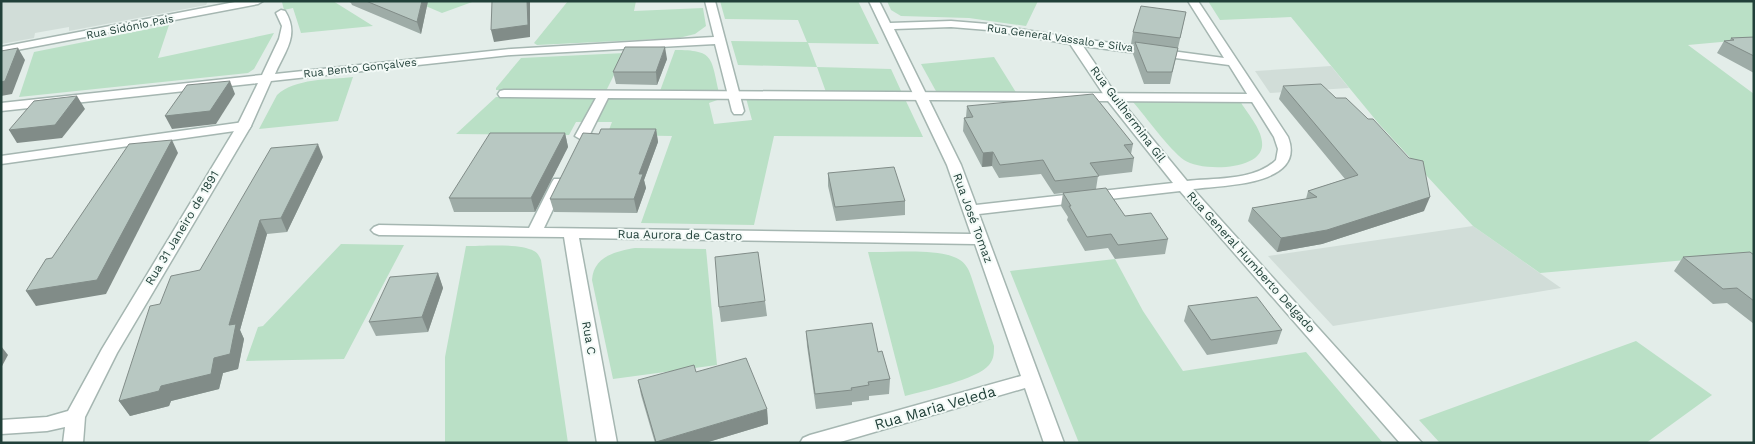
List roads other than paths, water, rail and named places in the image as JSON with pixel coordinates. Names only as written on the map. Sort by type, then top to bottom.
[{"type":"street","name":"Rua Sidónio Pais","points":[[1,50],[258,1]]},
{"type":"street","points":[[710,1],[738,111]]},
{"type":"street","name":"Rua José Tomaz","points":[[874,1],[888,26],[954,165],[1054,443]]},
{"type":"street","name":"Rua General Humberto Delgado","points":[[1183,186],[1264,173],[1284,159],[1286,149],[1281,137],[1193,1]]},
{"type":"street","name":"Rua 31 Janeiro de 1891","points":[[73,443],[75,417],[108,353],[244,126],[263,89],[265,79],[286,39],[286,26],[281,14]]},
{"type":"street","name":"Rua General Vassalo e Silva","points":[[888,26],[951,24],[988,27],[1074,41],[1231,62]]},
{"type":"street","name":"Rua Bento Gonçalves","points":[[1,107],[511,52],[720,40]]},
{"type":"street","name":"Rua Guilhermina Gil","points":[[1074,41],[1112,98],[1183,186]]},
{"type":"street","points":[[504,94],[1255,98]]},
{"type":"street","points":[[580,140],[604,95]]},
{"type":"street","points":[[1,160],[244,126]]},
{"type":"street","points":[[534,233],[565,171]]},
{"type":"street","points":[[971,210],[1183,186]]},
{"type":"street","name":"Rua General Humberto Delgado","points":[[1183,186],[1412,443]]},
{"type":"street","name":"Rua Aurora de Castro","points":[[379,230],[980,238]]},
{"type":"street","name":"Rua C","points":[[571,233],[608,443]]},
{"type":"street","name":"Rua Maria Veleda","points":[[810,443],[1031,380]]},
{"type":"street","points":[[1,427],[48,424],[75,417]]}]
